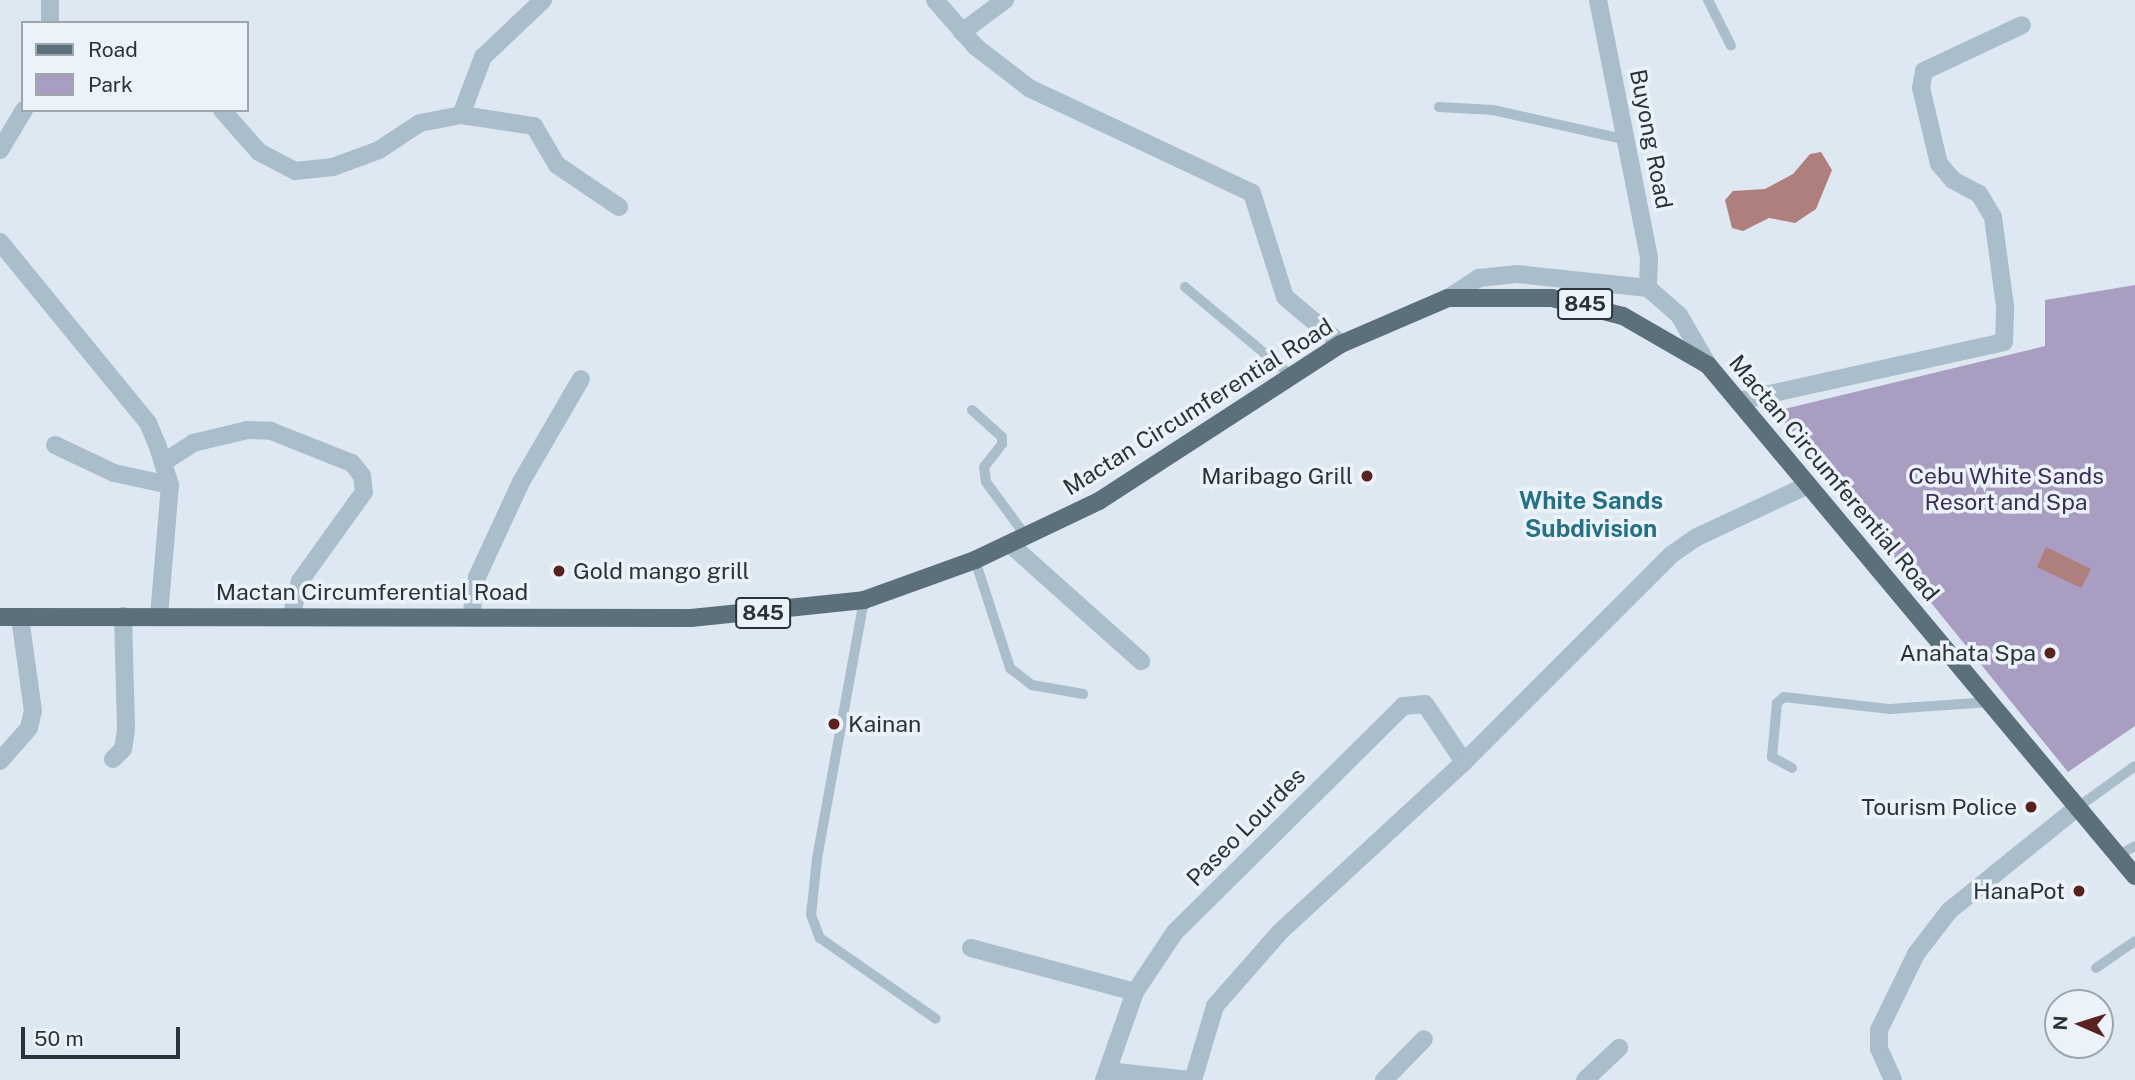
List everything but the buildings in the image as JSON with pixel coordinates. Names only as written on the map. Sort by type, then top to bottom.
[{"type":"main road","name":"Mactan Circumferential Road","points":[[0,617],[691,618],[864,600],[975,560],[1099,501],[1341,344],[1448,298],[1523,296],[1583,303],[1623,316],[1708,365],[2135,876]]},
{"type":"street","points":[[50,0],[50,21]]},
{"type":"street","points":[[461,115],[483,57],[542,0]]},
{"type":"street","points":[[935,0],[962,32],[1029,89],[1252,192],[1285,297],[1341,344]]},
{"type":"street","points":[[962,32],[1005,0]]},
{"type":"street","name":"Buyong Road","points":[[1598,0],[1649,257],[1648,288]]},
{"type":"street","points":[[1738,401],[2004,342],[2005,306],[1993,217],[1979,194],[1953,180],[1939,164],[1921,88],[1924,71],[2022,25]]},
{"type":"street","points":[[0,150],[23,112]]},
{"type":"street","points":[[224,112],[259,152],[295,171],[333,167],[379,150],[420,123],[461,115],[534,126],[557,164],[619,207]]},
{"type":"street","points":[[0,242],[148,423],[170,485],[159,616]]},
{"type":"street","points":[[1448,298],[1479,278],[1517,274],[1648,288],[1679,315],[1708,365]]},
{"type":"street","points":[[471,617],[482,565],[521,482],[581,379]]},
{"type":"street","points":[[164,462],[193,443],[247,430],[271,431],[352,463],[362,476],[364,492],[300,582],[291,616]]},
{"type":"street","points":[[55,445],[114,473],[170,485]]},
{"type":"street","points":[[1106,1075],[1192,1080],[1215,1006],[1281,931],[1464,762],[1671,555],[1695,538],[1808,485]]},
{"type":"street","points":[[1018,540],[1141,661]]},
{"type":"street","points":[[113,759],[123,749],[126,729],[123,616]]},
{"type":"street","points":[[0,761],[29,728],[33,711],[19,617]]},
{"type":"street","name":"Paseo Lourdes","points":[[1106,1075],[1135,992],[1175,932],[1403,706],[1425,704],[1464,762]]},
{"type":"street","points":[[1893,1080],[1879,1049],[1878,1030],[1916,954],[1949,911],[2078,807]]},
{"type":"street","points":[[971,948],[1135,992]]},
{"type":"street","points":[[1384,1080],[1424,1039]]},
{"type":"street","points":[[1585,1080],[1619,1048]]},
{"type":"lane","points":[[1708,0],[1731,46]]},
{"type":"lane","points":[[1439,107],[1493,110],[1627,140]]},
{"type":"lane","points":[[1185,287],[1293,377]]},
{"type":"lane","points":[[972,410],[1002,437],[1002,444],[984,467],[986,482],[1018,540]]},
{"type":"lane","points":[[975,560],[1010,668],[1032,685],[1083,694]]},
{"type":"lane","points":[[864,600],[817,859],[811,915],[820,938],[936,1019]]},
{"type":"lane","points":[[1791,768],[1772,757],[1777,703],[1784,697],[1890,709],[1990,702]]},
{"type":"lane","points":[[2078,807],[2135,766]]},
{"type":"lane","points":[[2119,855],[2135,846]]},
{"type":"lane","points":[[2096,968],[2135,940]]},
{"type":"green space","name":"Cebu White Sands Resort and Spa","points":[[2135,285],[2135,726],[2068,772],[1776,411],[2045,346],[2045,300]]},
{"type":"shaded area","points":[[1821,152],[1832,170],[1816,209],[1795,223],[1769,218],[1743,231],[1732,228],[1725,200],[1733,191],[1765,189],[1793,174],[1810,154]]},
{"type":"shaded area","points":[[2046,547],[2091,569],[2081,588],[2037,567]]},
{"type":"place","name":"Maribago Grill","points":[[1367,476]]},
{"type":"place","name":"Gold mango grill","points":[[559,571]]},
{"type":"place","name":"Anahata Spa","points":[[2050,653]]},
{"type":"place","name":"Kainan","points":[[834,724]]},
{"type":"place","name":"Tourism Police","points":[[2031,807]]},
{"type":"place","name":"HanaPot","points":[[2079,891]]},
{"type":"district","name":"White Sands Subdivision","points":[[1591,515]]}]
